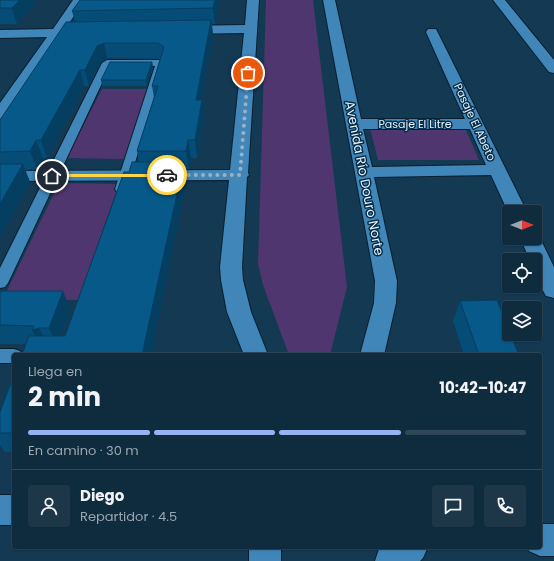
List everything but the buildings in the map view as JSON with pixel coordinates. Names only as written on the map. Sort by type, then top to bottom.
[{"type":"street","points":[[0,114],[78,0]]},
{"type":"street","points":[[253,0],[240,175],[231,267],[234,298],[255,353]]},
{"type":"street","name":"Avenida Río Douro Norte","points":[[329,0],[355,124],[386,287],[385,303],[372,353]]},
{"type":"street","points":[[499,0],[554,69]]},
{"type":"street","points":[[173,31],[251,29]]},
{"type":"street","points":[[0,34],[103,32]]},
{"type":"street","name":"Pasaje El Abeto","points":[[432,32],[514,205]]},
{"type":"street","points":[[538,48],[554,48]]},
{"type":"street","name":"Pasaje El Litre","points":[[355,124],[476,124]]},
{"type":"street","points":[[364,172],[498,170]]},
{"type":"street","points":[[0,176],[240,175]]},
{"type":"street","points":[[533,245],[554,290]]},
{"type":"street","points":[[0,510],[12,510]]},
{"type":"street","points":[[542,540],[554,540]]},
{"type":"street","points":[[264,561],[265,549]]},
{"type":"street","points":[[385,549],[387,561]]},
{"type":"street","points":[[391,561],[409,549]]},
{"type":"lane","points":[[0,283],[107,63],[160,63],[116,204]]},
{"type":"lane","points":[[0,356],[12,356]]},
{"type":"shaded area","points":[[266,0],[313,0],[347,287],[330,353],[288,353],[263,285],[258,264]]},
{"type":"shaded area","points":[[102,89],[150,89],[124,159],[67,158]]},
{"type":"shaded area","points":[[370,128],[465,128],[479,160],[378,160]]},
{"type":"shaded area","points":[[59,183],[119,184],[78,300],[3,299]]},
{"type":"way so far","points":[[167,175],[240,175],[248,73]]},
{"type":"route","points":[[52,176],[167,175]]}]
